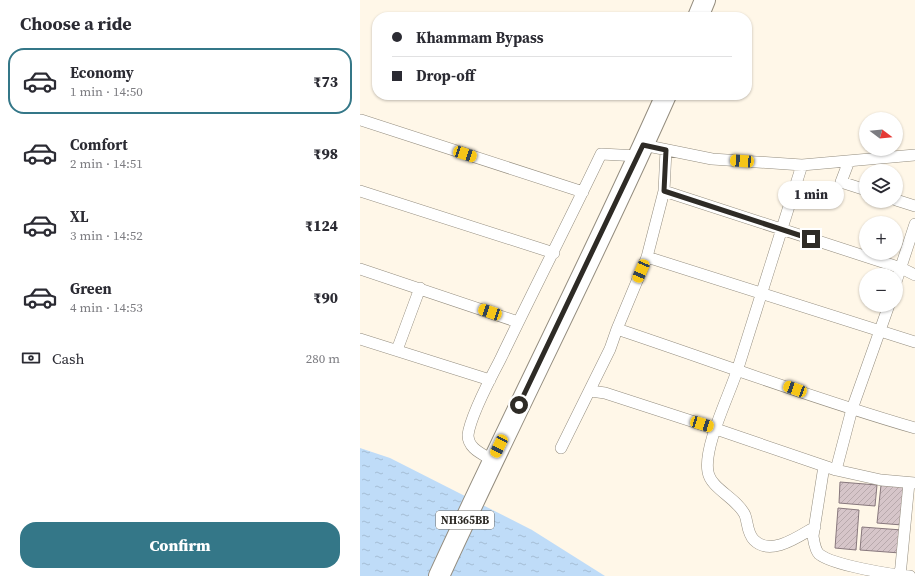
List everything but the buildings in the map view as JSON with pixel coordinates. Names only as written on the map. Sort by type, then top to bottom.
[{"type":"highway","name":"NH365BB","points":[[439,576],[491,462],[641,151],[664,100]]},
{"type":"street","points":[[361,120],[583,192]]},
{"type":"street","points":[[561,448],[591,391],[610,349],[647,257],[664,191],[666,150]]},
{"type":"street","points":[[491,462],[470,444],[468,436],[472,421],[518,322],[554,253],[601,154],[666,150],[712,159],[802,165],[915,155]]},
{"type":"street","points":[[849,161],[841,182],[859,188]]},
{"type":"street","points":[[802,165],[760,293],[738,369],[716,429],[708,456],[708,473],[715,485],[741,508],[745,516],[748,529],[754,540],[772,547],[782,545],[815,527]]},
{"type":"street","points":[[360,191],[554,253]]},
{"type":"street","points":[[664,191],[901,268],[915,224]]},
{"type":"street","points":[[903,202],[915,206]]},
{"type":"street","points":[[647,257],[915,342]]},
{"type":"street","points":[[360,269],[518,322]]},
{"type":"street","points":[[903,269],[915,275]]},
{"type":"street","points":[[397,350],[420,288]]},
{"type":"street","points":[[836,470],[852,410],[887,312]]},
{"type":"street","points":[[617,329],[738,369],[852,410],[915,428]]},
{"type":"street","points":[[360,339],[490,380]]},
{"type":"street","points":[[591,391],[604,393],[716,429],[836,470],[881,480],[912,483],[903,576],[836,562],[818,553],[814,545],[815,527],[824,466]]},
{"type":"water","points":[[360,448],[390,458],[532,530],[605,576],[360,576]]},
{"type":"route","points":[[519,405],[643,145],[666,150],[664,191],[811,239]]}]
